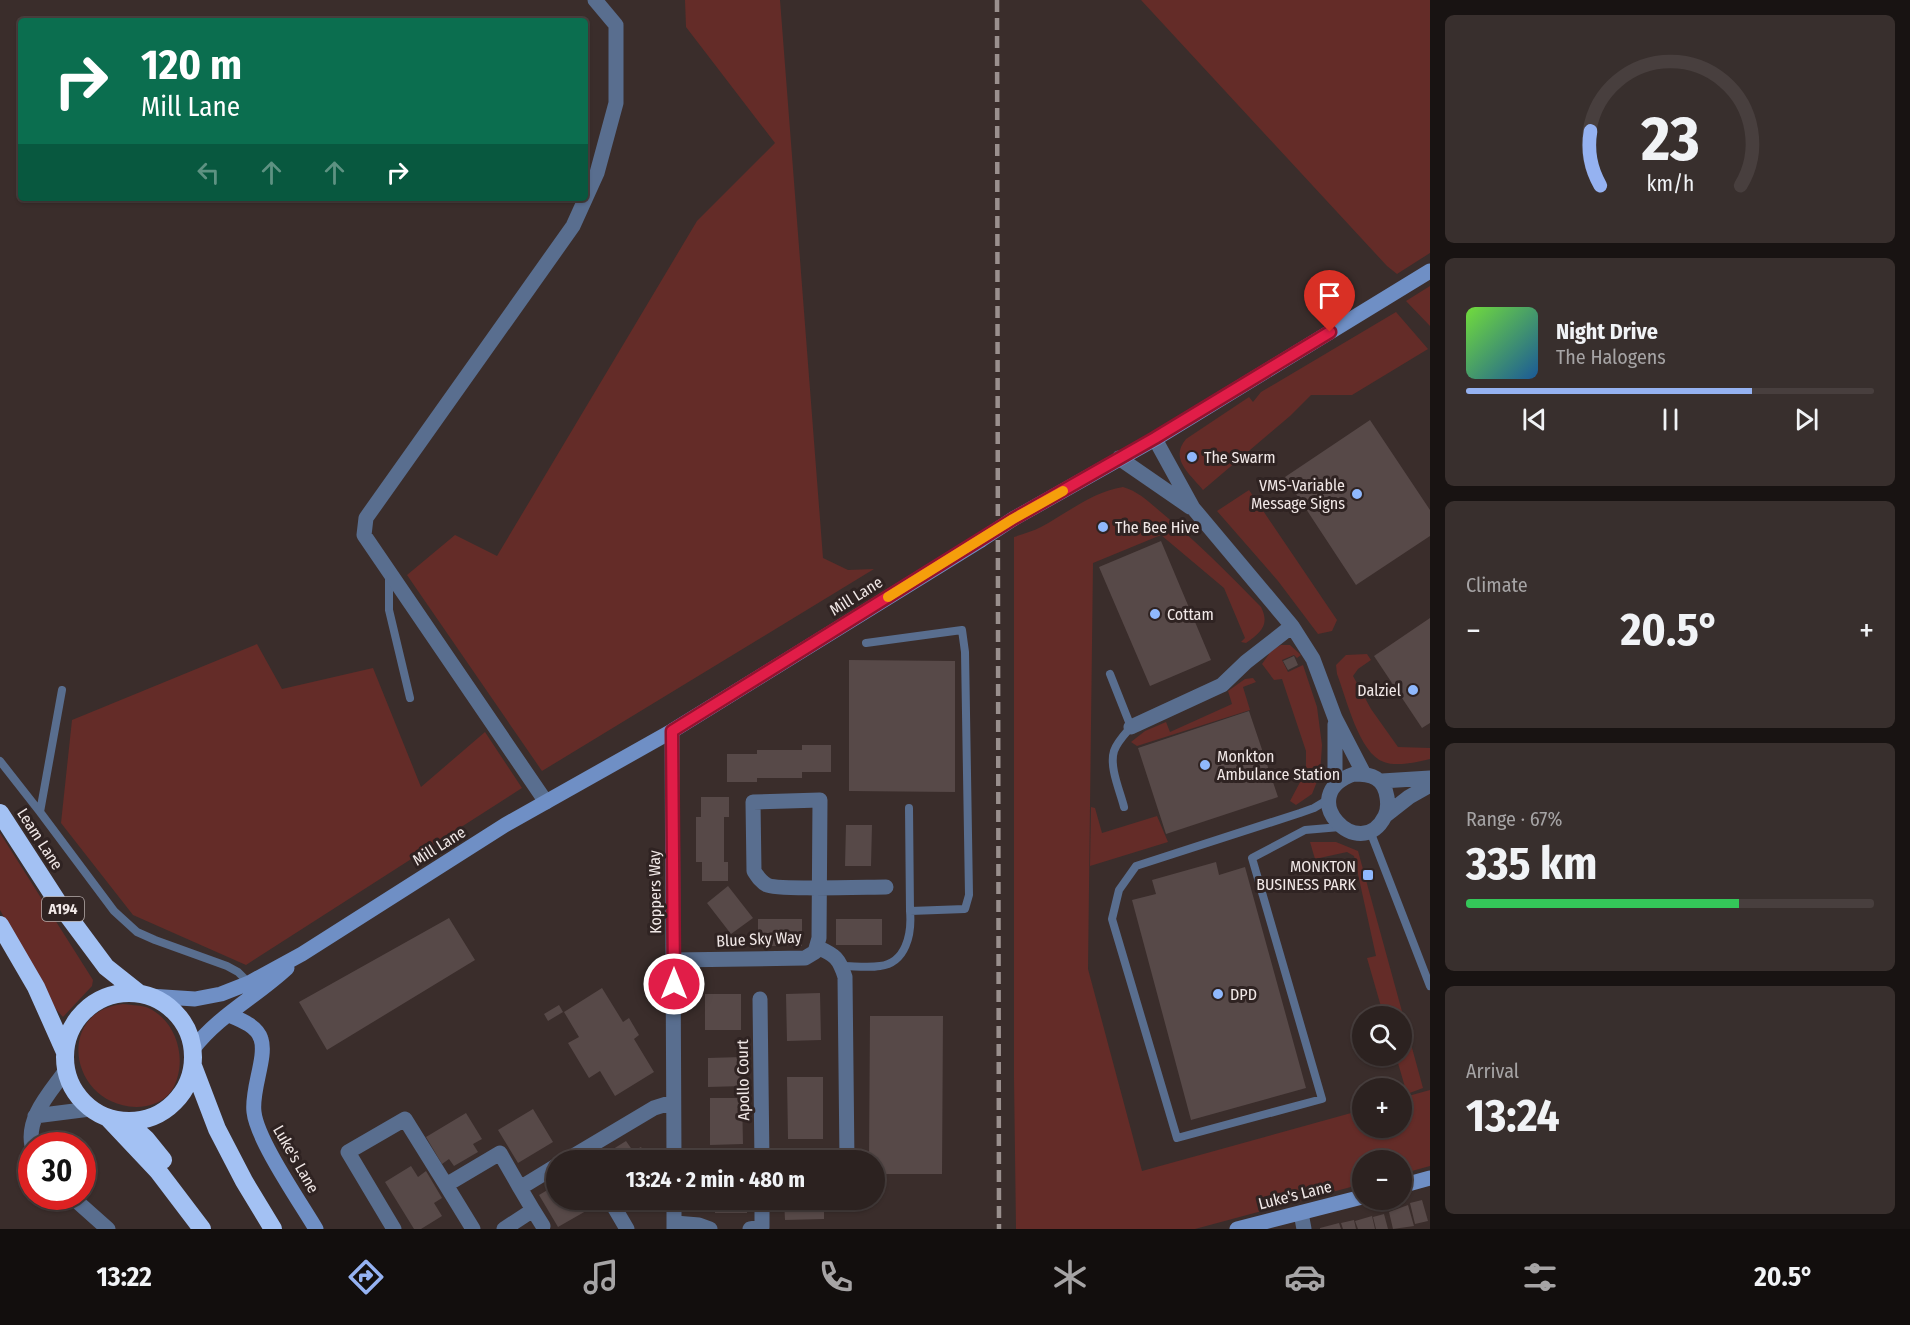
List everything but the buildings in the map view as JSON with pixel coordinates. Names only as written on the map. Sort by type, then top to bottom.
[{"type":"highway","name":"Leam Lane","points":[[0,813],[57,901],[106,967],[144,995],[162,1002],[183,1022],[190,1035],[193,1057],[217,1129],[244,1181],[273,1229]]},
{"type":"highway","points":[[0,925],[36,987],[66,1061],[74,1092],[158,1170],[202,1229]]},
{"type":"highway","points":[[66,1061],[72,1027],[88,1007],[117,994],[144,995]]},
{"type":"highway","points":[[97,1113],[128,1122],[158,1115],[171,1107],[182,1095],[189,1081],[193,1057]]},
{"type":"highway","points":[[128,1122],[146,1139],[166,1165],[175,1178],[184,1202]]},
{"type":"main road","name":"Mill Lane","points":[[144,995],[188,999],[208,997],[249,983],[302,954],[505,825],[672,731],[1013,519],[1155,438],[1424,275]]},
{"type":"main road","name":"Mill Lane","points":[[193,1057],[203,1035],[269,985],[302,954]]},
{"type":"main road","name":"Luke's Lane","points":[[230,1015],[257,1030],[261,1039],[263,1049],[253,1101],[254,1115],[266,1144],[316,1229]]},
{"type":"main road","points":[[1412,1183],[1430,1178]]},
{"type":"main road","name":"Luke's Lane","points":[[1237,1229],[1352,1200]]},
{"type":"street","points":[[588,193],[597,173],[616,103],[616,25],[595,0]]},
{"type":"street","points":[[546,802],[364,535],[366,518],[573,226],[584,201]]},
{"type":"street","points":[[1155,438],[1193,508],[1292,626],[1313,659],[1335,718],[1364,774]]},
{"type":"street","points":[[1119,458],[1193,508]]},
{"type":"street","points":[[1131,727],[1222,685],[1246,662],[1292,626]]},
{"type":"street","points":[[1335,718],[1330,810],[1340,827],[1347,831],[1360,833],[1370,831],[1409,797],[1430,785]]},
{"type":"street","name":"Koppers Way","points":[[672,731],[674,1150]]},
{"type":"street","points":[[1332,792],[1344,777],[1354,774],[1373,776],[1382,782],[1386,791],[1388,803],[1386,815]]},
{"type":"street","points":[[1382,782],[1430,778]]},
{"type":"street","name":"Blue Sky Way","points":[[674,960],[805,958],[815,952],[819,938],[820,886],[820,800],[753,801],[754,871],[760,879],[769,886],[820,886]]},
{"type":"street","points":[[820,886],[886,887]]},
{"type":"street","points":[[817,947],[831,953],[841,962],[845,977],[847,1150]]},
{"type":"street","name":"Apollo Court","points":[[760,999],[762,1150]]},
{"type":"street","points":[[31,1132],[31,1125],[35,1116],[66,1061]]},
{"type":"street","points":[[594,1150],[654,1108],[673,1102]]},
{"type":"street","points":[[35,1116],[97,1113]]},
{"type":"street","points":[[394,1229],[348,1152],[405,1119],[473,1229]]},
{"type":"street","points":[[446,1185],[500,1153],[543,1226]]},
{"type":"street","points":[[520,1188],[546,1172]]},
{"type":"street","points":[[87,1210],[108,1229]]},
{"type":"street","points":[[504,1229],[533,1210]]},
{"type":"street","points":[[616,1210],[627,1229]]},
{"type":"street","points":[[674,1210],[675,1226],[699,1225],[710,1229]]},
{"type":"street","points":[[760,1228],[761,1210]]},
{"type":"street","points":[[1301,1213],[1304,1229]]},
{"type":"lane","points":[[390,572],[389,610],[410,698]]},
{"type":"lane","points":[[866,643],[962,630],[966,664],[969,895],[965,909],[909,911]]},
{"type":"lane","points":[[1110,674],[1131,727],[1114,752],[1114,770],[1124,807]]},
{"type":"lane","points":[[40,812],[62,690]]},
{"type":"lane","points":[[0,761],[114,911],[137,932],[227,966],[238,972],[249,983]]},
{"type":"lane","points":[[1332,792],[1314,808],[1136,866],[1119,890],[1112,919],[1177,1138],[1322,1099],[1252,858],[1305,830],[1340,827]]},
{"type":"lane","points":[[842,966],[880,966],[893,963],[907,947],[910,919],[909,808]]},
{"type":"lane","points":[[1370,831],[1430,986]]},
{"type":"shaded area","points":[[685,0],[780,0],[823,558],[848,570],[874,569],[542,771],[407,575],[455,535],[497,556],[697,221],[775,143],[686,27]]},
{"type":"shaded area","points":[[1141,0],[1430,0],[1430,253],[1397,274],[1387,266]]},
{"type":"shaded area","points":[[1430,286],[1430,326],[1406,301]]},
{"type":"shaded area","points":[[1396,312],[1428,349],[1352,395],[1311,395],[1290,416],[1203,490],[1187,472],[1180,460],[1181,446],[1186,439],[1249,397],[1253,402],[1261,392]]},
{"type":"shaded area","points":[[1123,487],[1134,491],[1175,524],[1261,607],[1265,619],[1256,635],[1246,643],[1241,642],[1245,638],[1224,588],[1161,535],[1093,563],[1088,969],[1142,1171],[1352,1113],[1352,1138],[1412,1138],[1412,1095],[1430,1090],[1430,1166],[1412,1171],[1412,1150],[1352,1150],[1352,1187],[1195,1229],[1016,1229],[1014,537],[1041,527],[1091,498]]},
{"type":"shaded area","points":[[1249,490],[1337,620],[1332,631],[1318,634],[1278,581],[1217,511]]},
{"type":"shaded area","points":[[257,644],[282,689],[373,668],[421,787],[485,732],[522,788],[246,965],[133,915],[61,823],[72,720]]},
{"type":"shaded area","points":[[1281,645],[1290,645],[1301,655],[1297,658],[1294,655],[1282,660],[1288,672],[1303,665],[1317,707],[1322,745],[1320,774],[1312,794],[1296,805],[1290,801],[1306,771],[1306,751],[1282,679],[1274,680],[1262,664],[1268,652]]},
{"type":"shaded area","points":[[1367,654],[1371,660],[1358,669],[1353,676],[1371,709],[1398,747],[1430,748],[1430,759],[1413,763],[1389,763],[1375,757],[1367,748],[1354,724],[1336,665],[1346,655]]},
{"type":"shaded area","points":[[1253,678],[1256,682],[1243,687],[1250,710],[1137,746],[1131,742],[1145,731],[1166,722],[1170,732],[1232,704],[1228,691],[1245,679]]},
{"type":"shaded area","points":[[1091,807],[1095,808],[1102,833],[1157,816],[1168,842],[1090,866]]},
{"type":"shaded area","points":[[0,833],[93,980],[92,986],[63,1017],[54,1007],[0,910]]},
{"type":"shaded area","points":[[1310,842],[1336,842],[1358,851],[1401,1006],[1381,1006],[1367,958],[1376,956],[1354,856],[1347,852],[1315,859]]},
{"type":"shaded area","points":[[123,1004],[146,1007],[157,1013],[166,1021],[177,1043],[179,1067],[177,1079],[169,1094],[161,1101],[151,1105],[136,1107],[113,1102],[96,1091],[85,1075],[79,1057],[80,1039],[87,1023],[101,1010]]},
{"type":"shaded area","points":[[1412,1048],[1423,1088],[1412,1092],[1412,1078],[1402,1078],[1399,1066],[1412,1066]]},
{"type":"railway","points":[[997,0],[999,1229]]},
{"type":"slow traffic","points":[[888,597],[1013,519],[1063,491]]},
{"type":"place","name":"The Swarm","points":[[1192,457]]},
{"type":"place","name":"VMS-Variable Message Signs","points":[[1357,494]]},
{"type":"place","name":"The Bee Hive","points":[[1103,527]]},
{"type":"place","name":"Cottam","points":[[1155,614]]},
{"type":"place","name":"Dalziel","points":[[1413,690]]},
{"type":"place","name":"Monkton Ambulance Station","points":[[1205,765]]},
{"type":"place","name":"MONKTON BUSINESS PARK","points":[[1368,875]]},
{"type":"place","name":"DPD","points":[[1218,994]]},
{"type":"route","points":[[674,984],[672,731],[1013,519],[1155,438],[1330,332]]}]
